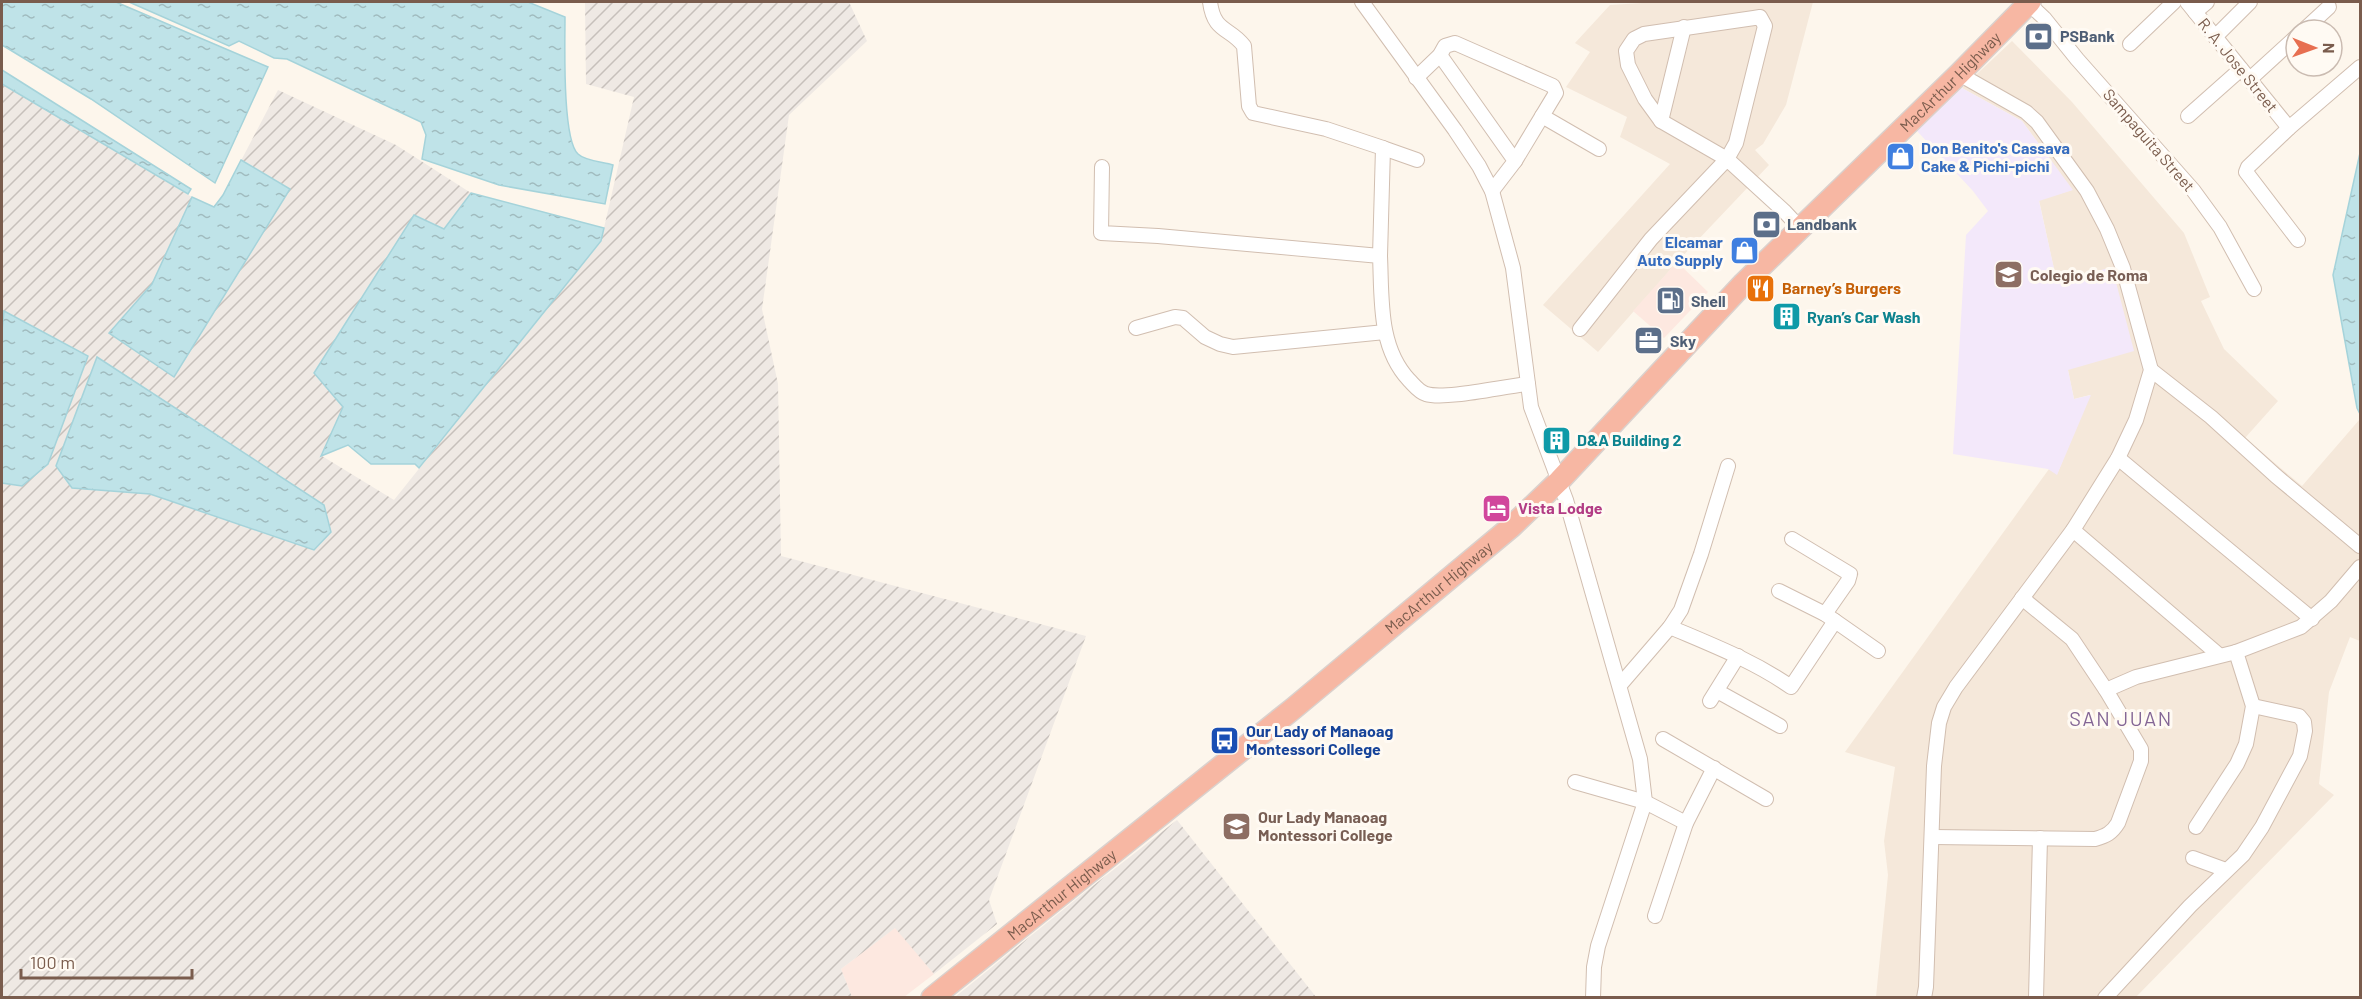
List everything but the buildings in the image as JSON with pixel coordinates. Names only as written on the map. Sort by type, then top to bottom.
[{"type":"highway","name":"MacArthur Highway","points":[[932,998],[1294,708],[1511,527],[1559,481],[1799,227],[1959,74],[2029,2]]},
{"type":"street","points":[[1210,2],[1216,21],[1228,34],[1240,40],[1244,46],[1249,106],[1253,113],[1326,129],[1417,160]]},
{"type":"street","points":[[1362,2],[1455,130],[1479,166],[1492,192],[1513,267],[1528,384],[1536,424],[1559,481],[1640,759],[1645,802],[1601,937],[1594,967],[1593,998]]},
{"type":"street","name":"Sampaguita Street","points":[[2029,2],[2193,190],[2220,227],[2254,289]]},
{"type":"street","points":[[2130,44],[2174,2]]},
{"type":"street","points":[[2191,7],[2207,2]]},
{"type":"street","points":[[2216,37],[2250,2]]},
{"type":"street","points":[[2316,18],[2329,6]]},
{"type":"street","name":"R. A. Jose Street","points":[[2191,7],[2289,128]]},
{"type":"street","points":[[1580,329],[1658,231],[1727,159],[1736,143],[1765,30],[1764,21],[1760,17],[1655,32],[1634,39],[1626,51],[1628,65],[1645,99],[1661,121],[1727,159],[1799,227]]},
{"type":"street","points":[[1661,121],[1684,27]]},
{"type":"street","points":[[1416,78],[1445,46],[1455,43],[1553,86],[1556,93],[1515,161],[1492,192]]},
{"type":"street","points":[[2188,116],[2284,46]]},
{"type":"street","points":[[1440,54],[1515,161]]},
{"type":"street","points":[[2298,240],[2246,172],[2248,167],[2289,128],[2360,67]]},
{"type":"street","points":[[1923,998],[1926,987],[1934,766],[1939,723],[1944,707],[1956,687],[2073,530],[2118,458],[2136,420],[2151,370],[2123,268],[2108,229],[2087,191],[2037,122],[2026,112],[1959,74]]},
{"type":"street","points":[[1542,117],[1599,149]]},
{"type":"street","points":[[1383,148],[1380,256],[1385,332],[1396,366],[1419,391],[1427,394],[1458,394],[1528,384]]},
{"type":"street","points":[[1102,167],[1101,233],[1380,256]]},
{"type":"street","points":[[1136,328],[1175,317],[1184,318],[1205,337],[1233,347],[1385,332]]},
{"type":"street","points":[[2151,370],[2211,417],[2361,546]]},
{"type":"street","points":[[2118,458],[2312,619]]},
{"type":"street","points":[[1620,685],[1670,627],[1681,610],[1728,466]]},
{"type":"street","points":[[2073,530],[2219,655]]},
{"type":"street","points":[[1670,627],[1738,656],[1791,687],[1830,618],[1851,574],[1792,539]]},
{"type":"street","points":[[2106,690],[2136,677],[2236,652],[2275,639],[2301,627],[2331,601],[2361,567]]},
{"type":"street","points":[[1779,591],[1830,618],[1878,651]]},
{"type":"street","points":[[1933,837],[2096,838],[2105,837],[2118,823],[2141,761],[2141,749],[2073,639],[2022,598]]},
{"type":"street","points":[[2196,827],[2216,799],[2246,744],[2253,706],[2236,652]]},
{"type":"street","points":[[1738,656],[1713,696],[1780,726]]},
{"type":"street","points":[[2105,998],[2226,870],[2243,855],[2262,827],[2300,756],[2305,731],[2304,722],[2299,716],[2253,706]]},
{"type":"street","points":[[1662,739],[1766,798]]},
{"type":"street","points":[[1655,916],[1686,823],[1714,768]]},
{"type":"street","points":[[1575,782],[1645,802],[1686,823]]},
{"type":"street","points":[[2036,998],[2040,838]]},
{"type":"street","points":[[2193,858],[2226,870]]},
{"type":"shaded area","points":[[585,2],[849,2],[867,41],[789,115],[762,309],[778,384],[781,556],[1086,636],[989,900],[997,924],[934,974],[895,928],[841,969],[852,997],[2,998],[2,84],[192,197],[213,207],[223,195],[278,90],[396,145],[471,193],[443,230],[343,407],[322,456],[394,500],[601,241],[634,97],[586,84]]},
{"type":"shaded area","points":[[1658,2],[1813,2],[1786,105],[1763,144],[1755,150],[1769,165],[1677,262],[1598,352],[1543,305],[1670,164],[1620,137],[1627,117],[1566,87],[1590,52],[1575,43],[1610,5]]},
{"type":"shaded area","points":[[2012,41],[2072,102],[2184,233],[2210,297],[2201,301],[2224,349],[2278,401],[2245,438],[2302,486],[2360,419],[2360,641],[2350,637],[2329,692],[2319,784],[2334,795],[2136,997],[1876,997],[1888,875],[1884,841],[1895,767],[1845,752],[2049,469],[2057,474],[2090,395],[2074,399],[2057,283],[2039,200],[2072,190],[2022,121],[1962,88]]},
{"type":"shaded area","name":"Colegio de Roma","points":[[1962,88],[2022,121],[2073,190],[2039,201],[2057,282],[2112,267],[2134,351],[2068,370],[2074,399],[2091,395],[2057,475],[2048,469],[1953,454],[1966,235],[1988,211],[1973,191],[1917,131]]},
{"type":"shaded area","name":"Shell","points":[[1677,262],[1708,292],[1664,338],[1633,311]]},
{"type":"shaded area","points":[[1177,820],[1316,997],[955,997],[1085,892]]},
{"type":"shaded area","points":[[896,927],[934,974],[904,997],[852,997],[841,969]]},
{"type":"water","points":[[2,2],[116,2],[268,67],[215,183],[91,99],[2,45]]},
{"type":"water","points":[[129,2],[528,2],[565,17],[569,130],[578,154],[590,160],[613,165],[605,204],[499,185],[422,159],[426,135],[421,122],[287,59],[274,58],[239,41],[229,46]]},
{"type":"water","points":[[2,70],[191,189],[188,194],[2,84]]},
{"type":"water","points":[[2360,153],[2360,414],[2357,408],[2333,275]]},
{"type":"water","points":[[241,160],[290,189],[174,377],[109,333],[152,284],[192,197],[214,207],[223,195]]},
{"type":"water","points":[[471,193],[604,228],[601,241],[419,468],[415,464],[371,464],[348,445],[321,456],[343,407],[314,373],[414,215],[444,229]]},
{"type":"water","points":[[4,311],[88,356],[48,464],[22,486],[2,483]]},
{"type":"water","points":[[97,357],[324,505],[331,532],[314,550],[150,494],[72,488],[56,466]]},
{"type":"place","name":"PSBank","points":[[2039,36]]},
{"type":"place","name":"Don Benito's Cassava Cake & Pichi-pichi","points":[[1900,157]]},
{"type":"place","name":"Landbank","points":[[1766,224]]},
{"type":"place","name":"Elcamar Auto Supply","points":[[1744,251]]},
{"type":"place","name":"Colegio de Roma","points":[[2009,275]]},
{"type":"place","name":"Barney’s Burgers","points":[[1761,288]]},
{"type":"place","name":"Shell","points":[[1670,301]]},
{"type":"place","name":"Ryan’s Car Wash","points":[[1786,317]]},
{"type":"place","name":"Sky","points":[[1649,341]]},
{"type":"place","name":"D&A Building 2","points":[[1556,440]]},
{"type":"place","name":"Vista Lodge","points":[[1497,508]]},
{"type":"place","name":"Our Lady of Manaoag Montessori College","points":[[1225,740]]},
{"type":"place","name":"Our Lady Manaoag Montessori College","points":[[1237,826]]},
{"type":"district","name":"SAN JUAN","points":[[2121,719]]}]
